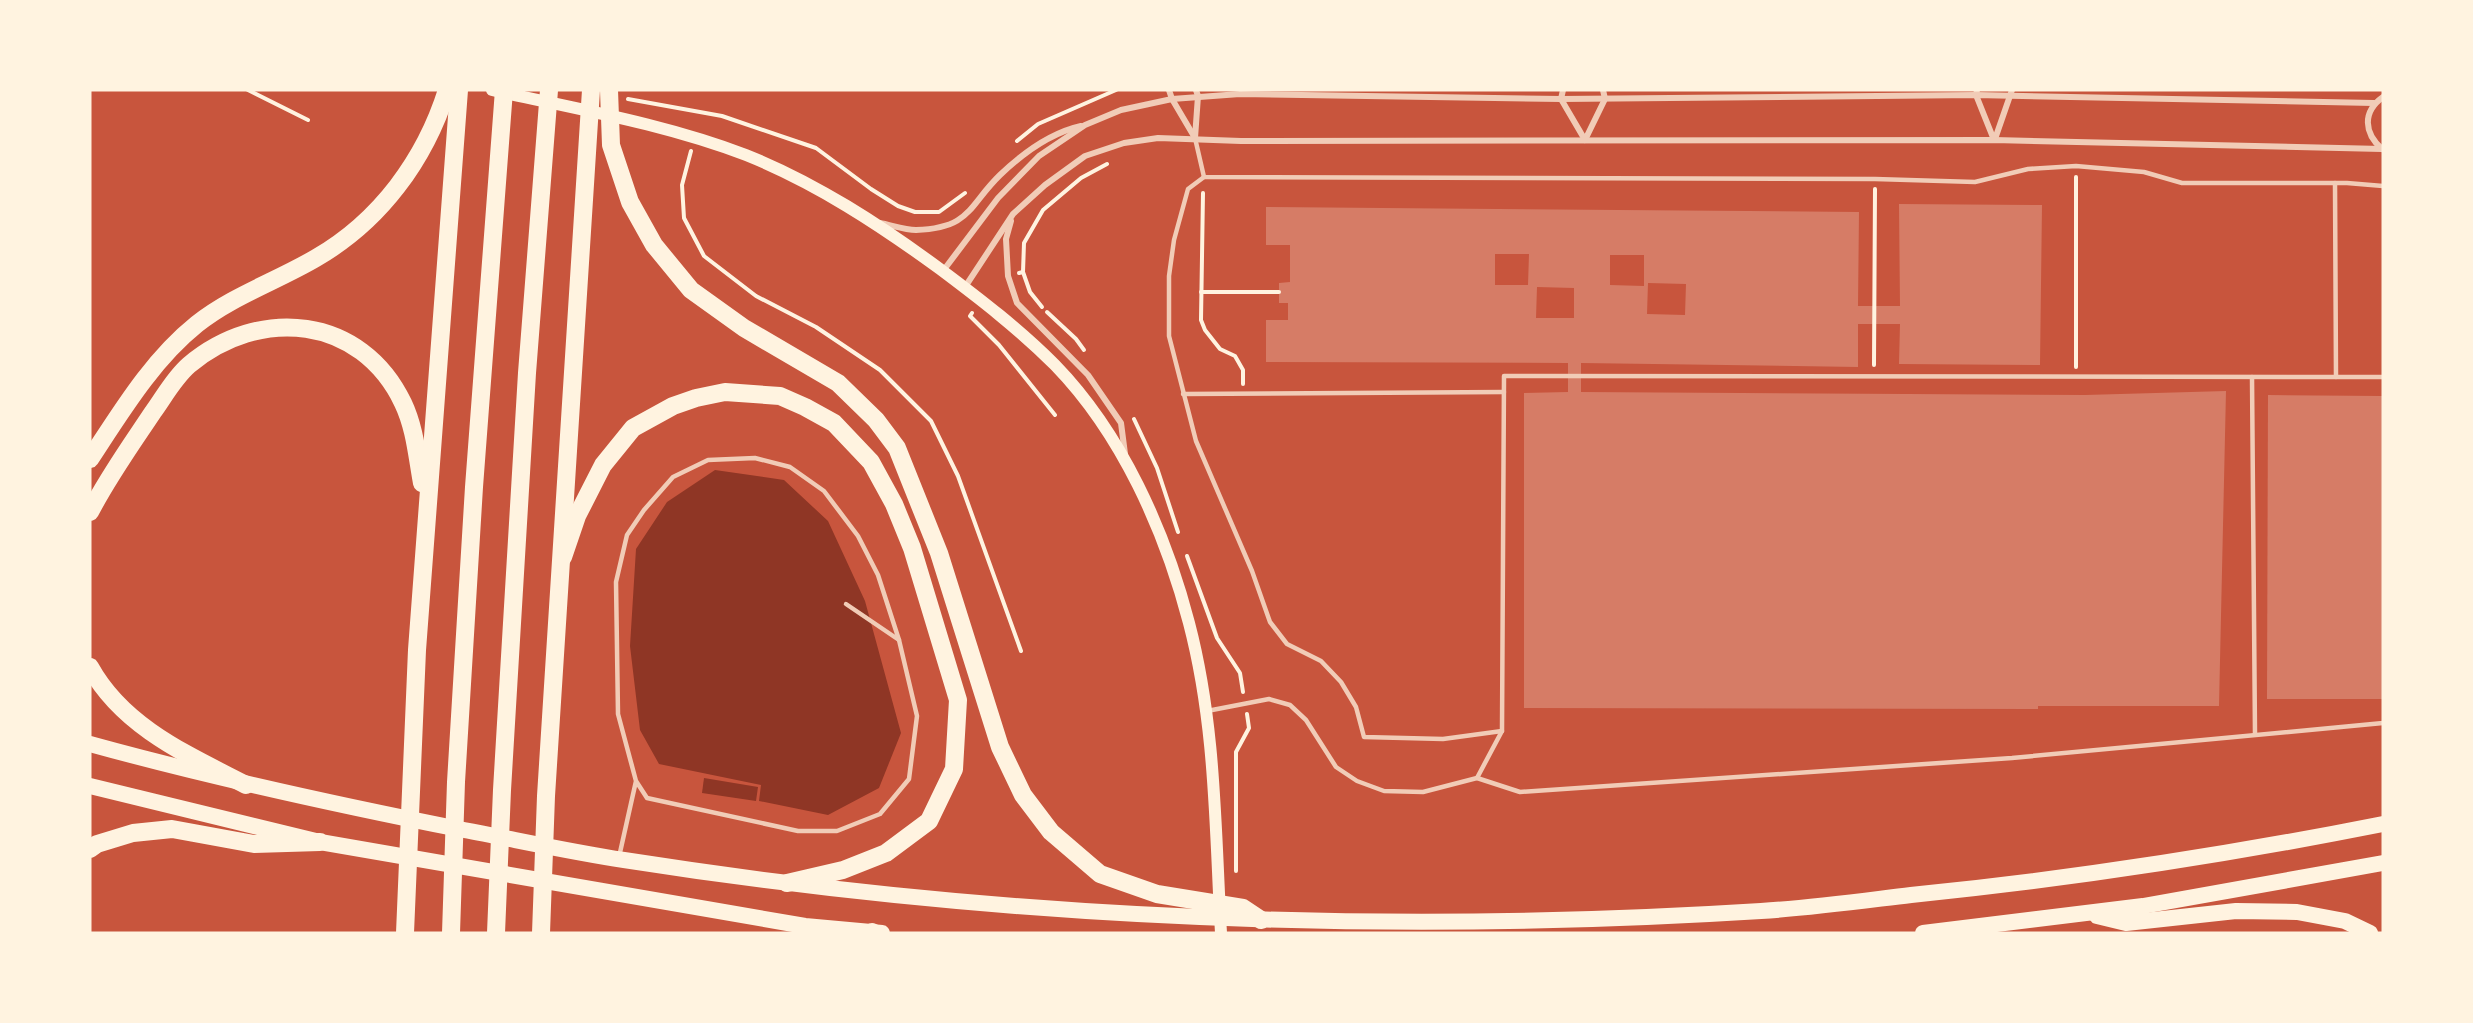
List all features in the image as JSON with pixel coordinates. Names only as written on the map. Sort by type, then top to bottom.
[{"type":"highway","points":[[90,459],[119,416],[174,344],[198,323],[325,252],[351,235],[381,208],[406,176],[449,102],[459,90]]},
{"type":"highway","points":[[451,933],[456,782],[474,487],[504,90]]},
{"type":"highway","points":[[497,924],[502,790],[527,373],[549,90]]},
{"type":"highway","points":[[542,927],[546,796],[591,90]]},
{"type":"highway","points":[[616,94],[611,145],[630,202],[654,245],[691,290],[744,328],[838,383],[876,420],[897,448],[939,553],[1000,747],[1023,795],[1051,832],[1100,874],[1199,909]]},
{"type":"highway","points":[[405,933],[410,776],[449,102]]},
{"type":"highway","points":[[90,512],[105,483],[186,367],[224,341],[249,331],[290,327],[327,333],[351,345],[372,361],[390,382],[403,402],[413,429],[426,514]]},
{"type":"highway","points":[[563,557],[577,516],[603,465],[633,428],[673,406],[696,398],[725,392],[780,396],[834,423],[871,462],[894,504],[912,548],[958,700],[954,769],[929,821],[886,853],[843,870],[787,883]]},
{"type":"highway","points":[[90,667],[115,701],[142,726],[169,745],[246,784]]},
{"type":"highway","points":[[90,744],[246,784],[618,860],[876,894],[1010,905],[1199,909],[1250,916],[1469,922],[1766,911],[2082,876],[2313,838],[2383,824]]},
{"type":"highway","points":[[90,786],[320,842],[805,929],[876,933]]},
{"type":"highway","points":[[90,849],[97,844],[133,833],[172,829],[254,844],[320,842]]},
{"type":"highway","points":[[1923,933],[2087,914],[2383,863]]},
{"type":"highway","points":[[2087,914],[2126,923],[2236,911],[2297,912],[2345,921],[2370,933]]},
{"type":"main road","points":[[492,90],[695,138],[746,155],[774,168],[869,220],[981,298],[1054,364],[1102,424],[1127,466],[1150,512],[1171,566],[1189,623],[1207,711],[1216,802],[1221,933]]},
{"type":"street","points":[[1169,90],[1195,138]]},
{"type":"street","points":[[1563,90],[1561,99],[1585,140]]},
{"type":"street","points":[[1585,140],[1605,99],[1603,90]]},
{"type":"street","points":[[869,220],[914,230],[943,226],[960,219],[973,209],[999,176],[1029,151],[1060,130],[1085,125],[1121,110],[1197,93],[1561,99],[2012,93],[2374,103]]},
{"type":"street","points":[[1195,138],[1197,93]]},
{"type":"street","points":[[1976,93],[1994,140]]},
{"type":"street","points":[[1994,140],[2012,93]]},
{"type":"street","points":[[2383,97],[2374,103],[2368,115],[2367,124],[2373,141],[2383,149]]},
{"type":"street","points":[[943,272],[998,198],[1039,156],[1085,125]]},
{"type":"street","points":[[965,287],[1013,214],[1045,185],[1085,156],[1124,143],[1158,138],[1241,141],[1994,140],[2383,149]]},
{"type":"street","points":[[1013,214],[1006,239],[1007,266],[1017,303],[1088,375],[1121,423],[1127,466]]},
{"type":"lane","points":[[1195,138],[1204,177]]},
{"type":"lane","points":[[1502,731],[1443,739],[1364,737],[1356,706],[1341,682],[1321,661],[1287,644],[1270,622],[1252,571],[1196,441],[1169,336],[1169,276],[1174,240],[1188,189],[1204,177],[1875,179],[1975,182],[2028,170],[2076,166],[2144,172],[2182,183],[2335,183],[2383,186]]},
{"type":"lane","points":[[2335,183],[2336,377]]},
{"type":"lane","points":[[1477,778],[1502,731],[1504,376],[2383,377]]},
{"type":"lane","points":[[2252,377],[2255,734]]},
{"type":"lane","points":[[1183,394],[1504,392]]},
{"type":"lane","points":[[755,459],[790,467],[824,491],[858,536],[878,575],[899,640],[917,716],[909,779],[880,814],[837,831],[798,831],[647,798],[636,781],[618,714],[616,582],[627,535],[644,510],[673,477],[708,460],[755,459]]},
{"type":"lane","points":[[846,604],[899,640]]},
{"type":"lane","points":[[1207,711],[1269,699],[1290,705],[1306,720],[1336,767],[1357,781],[1384,790],[1423,792],[1477,778],[1520,792],[2012,758],[2383,723]]},
{"type":"lane","points":[[618,860],[636,781]]},
{"type":"path","points":[[248,90],[308,120]]},
{"type":"path","points":[[1011,146],[1038,124],[1116,90]]},
{"type":"path","points":[[616,94],[722,116],[816,148],[871,189],[898,206],[915,212],[939,212],[955,202],[970,188]]},
{"type":"path","points":[[1023,272],[1024,243],[1043,210],[1082,178],[1110,162]]},
{"type":"path","points":[[2076,166],[2076,377]]},
{"type":"path","points":[[1204,177],[1201,320],[1205,330],[1220,349],[1235,356],[1243,370],[1244,392]]},
{"type":"path","points":[[1874,376],[1875,179]]},
{"type":"path","points":[[1201,292],[1279,292]]},
{"type":"path","points":[[981,298],[970,316],[999,345],[1055,415]]},
{"type":"shaded area","points":[[715,470],[784,480],[828,521],[865,601],[901,733],[879,788],[828,815],[759,801],[761,785],[659,764],[640,730],[630,646],[636,549],[667,502]]},
{"type":"shaded area","points":[[704,778],[758,787],[756,801],[702,793]]},
{"type":"building","points":[[1899,204],[2042,205],[2040,365],[1899,364],[1900,324],[1858,324],[1858,367],[1581,363],[1581,392],[2085,395],[2226,391],[2219,706],[2038,706],[2038,709],[1524,708],[1524,393],[1568,392],[1568,363],[1266,362],[1266,320],[1288,320],[1288,303],[1279,303],[1279,283],[1290,282],[1290,245],[1266,245],[1266,207],[1859,212],[1858,306],[1900,306]],"holes":[[[1495,254],[1529,254],[1528,285],[1495,285]],[[1610,255],[1644,255],[1644,286],[1610,285]],[[1648,283],[1686,284],[1685,315],[1647,314]],[[1537,287],[1574,288],[1574,318],[1536,318]]]},
{"type":"building","points":[[2268,395],[2383,396],[2383,699],[2267,699]]}]
